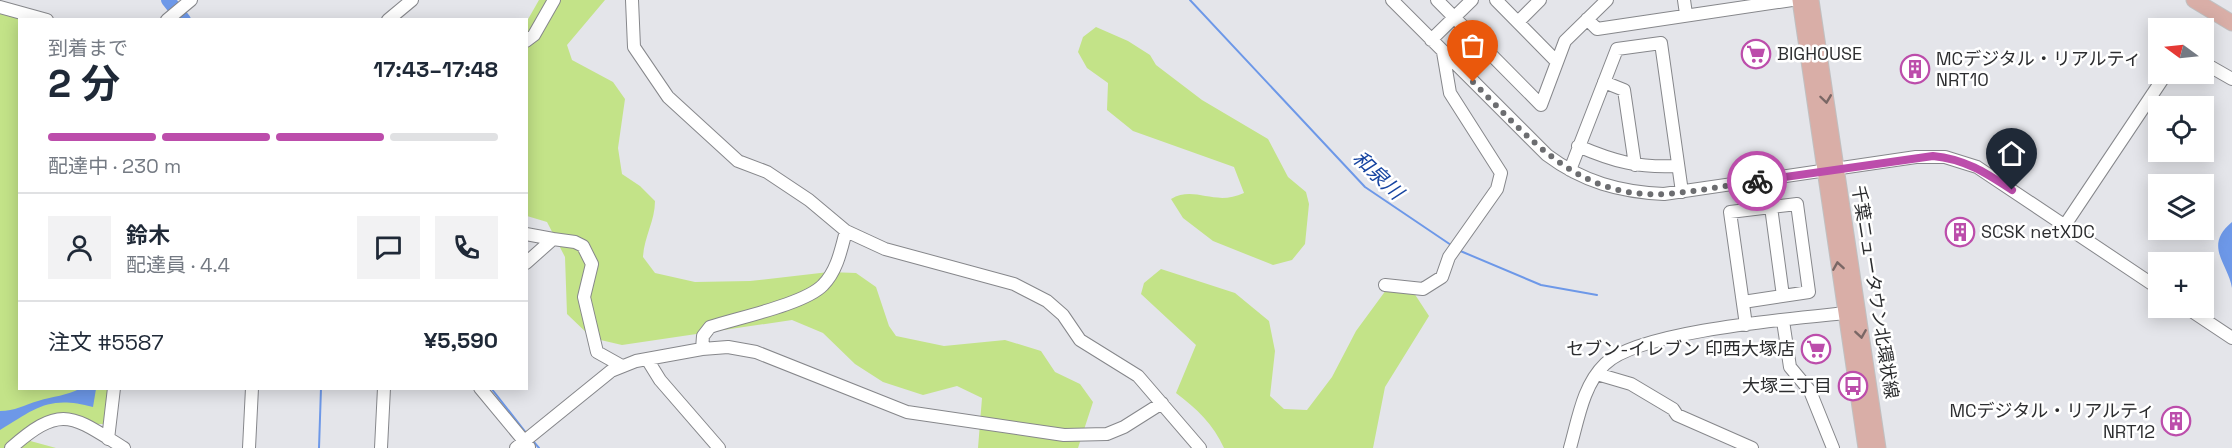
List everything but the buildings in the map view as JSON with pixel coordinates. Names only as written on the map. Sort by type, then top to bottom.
[{"type":"main road","name":"千葉ニュータウン北環状線","points":[[1800,0],[1830,170],[1851,312],[1866,448]]},
{"type":"main road","name":"千葉ニュータウン北環状線","points":[[1811,0],[1830,170]]},
{"type":"main road","points":[[2194,0],[2232,23]]},
{"type":"main road","points":[[2211,0],[2232,14]]},
{"type":"main road","name":"千葉ニュータウン北環状線","points":[[1851,312],[1878,448]]},
{"type":"street","points":[[390,18],[412,0]]},
{"type":"street","points":[[528,40],[534,35],[554,0]]},
{"type":"street","points":[[632,0],[634,47],[668,97],[738,161],[767,172],[809,200],[846,231],[907,255],[1014,284],[1047,301],[1064,315],[1080,340],[1138,376],[1200,448]]},
{"type":"street","points":[[1392,0],[1533,142],[1570,170],[1613,188],[1664,194],[1924,157],[1961,160],[1977,167],[2148,281]]},
{"type":"street","points":[[1437,0],[1541,105],[1565,41],[1606,0]]},
{"type":"street","points":[[1431,40],[1472,0]]},
{"type":"street","points":[[1496,0],[1557,62]]},
{"type":"street","points":[[1518,22],[1540,0]]},
{"type":"street","points":[[1684,0],[1686,14]]},
{"type":"street","points":[[1587,19],[1597,29],[1792,0]]},
{"type":"street","points":[[169,18],[188,3]]},
{"type":"street","points":[[0,7],[40,18]]},
{"type":"street","points":[[1570,170],[1617,49],[1660,43],[1682,192]]},
{"type":"street","points":[[1385,285],[1423,289],[1442,277],[1449,257],[1497,189],[1501,173],[1450,93],[1443,52]]},
{"type":"street","points":[[2214,69],[2232,80]]},
{"type":"street","points":[[1604,82],[1624,90],[1635,165]]},
{"type":"street","points":[[2065,225],[2159,84]]},
{"type":"street","points":[[1578,146],[1612,161],[1635,165],[1678,166]]},
{"type":"street","points":[[1743,303],[1809,292],[1797,204],[1730,212],[1746,325]]},
{"type":"street","points":[[1771,207],[1784,296]]},
{"type":"street","points":[[702,349],[703,336],[710,327],[799,299],[822,286],[836,266],[846,231]]},
{"type":"street","points":[[528,234],[575,242],[583,246],[592,269],[584,297],[597,352],[622,366]]},
{"type":"street","points":[[528,261],[553,239]]},
{"type":"street","points":[[1570,448],[1590,384],[1596,374],[1613,357],[1633,347],[1746,325],[1851,312]]},
{"type":"street","points":[[2202,318],[2232,338]]},
{"type":"street","points":[[1783,321],[1790,367],[1810,391],[1833,448]]},
{"type":"street","points":[[482,390],[524,446],[597,382],[622,366],[702,349],[728,347],[756,352],[907,412],[1064,435],[1107,434],[1124,427],[1162,403]]},
{"type":"street","points":[[647,359],[660,380],[718,448]]},
{"type":"street","points":[[1596,374],[1631,384],[1673,409],[1677,416],[1752,448]]},
{"type":"street","points":[[108,439],[114,390]]},
{"type":"street","points":[[249,448],[252,390]]},
{"type":"street","points":[[381,448],[384,390]]},
{"type":"street","points":[[12,448],[30,431],[51,419],[68,418],[78,420],[124,448]]},
{"type":"street","points":[[22,448],[30,431]]},
{"type":"green space","points":[[539,0],[605,0],[567,45],[572,60],[613,82],[625,99],[618,148],[622,174],[640,186],[655,201],[643,257],[655,273],[695,282],[750,281],[829,272],[856,273],[876,287],[889,326],[896,336],[944,346],[1005,340],[1041,351],[1055,372],[1080,384],[1093,402],[1078,448],[978,448],[982,398],[957,386],[923,395],[883,382],[855,364],[823,333],[792,320],[622,345],[592,338],[567,314],[565,257],[547,222],[528,216],[528,19]]},
{"type":"green space","points":[[0,11],[24,18],[18,18],[18,390],[109,390],[106,424],[91,424],[70,417],[23,439],[56,448],[0,448]]},
{"type":"green space","points":[[1096,27],[1128,41],[1150,55],[1156,65],[1202,100],[1268,139],[1288,177],[1306,192],[1309,204],[1305,244],[1292,260],[1273,265],[1213,241],[1183,218],[1171,199],[1188,194],[1223,198],[1244,193],[1234,167],[1133,131],[1107,110],[1108,83],[1087,68],[1078,52],[1083,37]]},
{"type":"green space","points":[[1161,269],[1235,293],[1269,321],[1275,351],[1270,396],[1284,409],[1307,410],[1332,377],[1356,331],[1389,286],[1414,293],[1429,316],[1385,387],[1373,448],[1224,448],[1204,418],[1176,393],[1196,345],[1141,294],[1144,283]]},
{"type":"water","points":[[2232,222],[2232,288],[2218,247],[2219,239]]},
{"type":"water","points":[[77,390],[96,390],[93,407],[65,402],[54,403],[34,410],[0,430],[0,411]]},
{"type":"waterway","points":[[168,0],[182,18]]},
{"type":"waterway","name":"和泉川","points":[[1190,0],[1365,187],[1451,245]]},
{"type":"waterway","name":"和泉川","points":[[1458,250],[1541,285],[1597,295]]},
{"type":"waterway","points":[[319,448],[321,390]]},
{"type":"waterway","points":[[493,390],[527,434]]},
{"type":"waterway","points":[[533,441],[539,448]]},
{"type":"way so far","points":[[1473,82],[1547,155],[1582,177],[1598,183],[1629,191],[1664,194],[1757,181]]},
{"type":"place","name":"BIGHOUSE","points":[[1756,54]]},
{"type":"place","name":"MCデジタル・リアルティ NRT10","points":[[1915,69]]},
{"type":"place","name":"SCSK netXDC","points":[[1960,232]]},
{"type":"place","name":"セブン-イレブン 印西大塚店","points":[[1816,349]]},
{"type":"place","name":"大塚三丁目","points":[[1853,386]]},
{"type":"place","name":"MCデジタル・リアルティ NRT12","points":[[2176,421]]},
{"type":"route","points":[[1757,181],[1933,156],[1961,160],[1977,167],[2012,190]]}]
